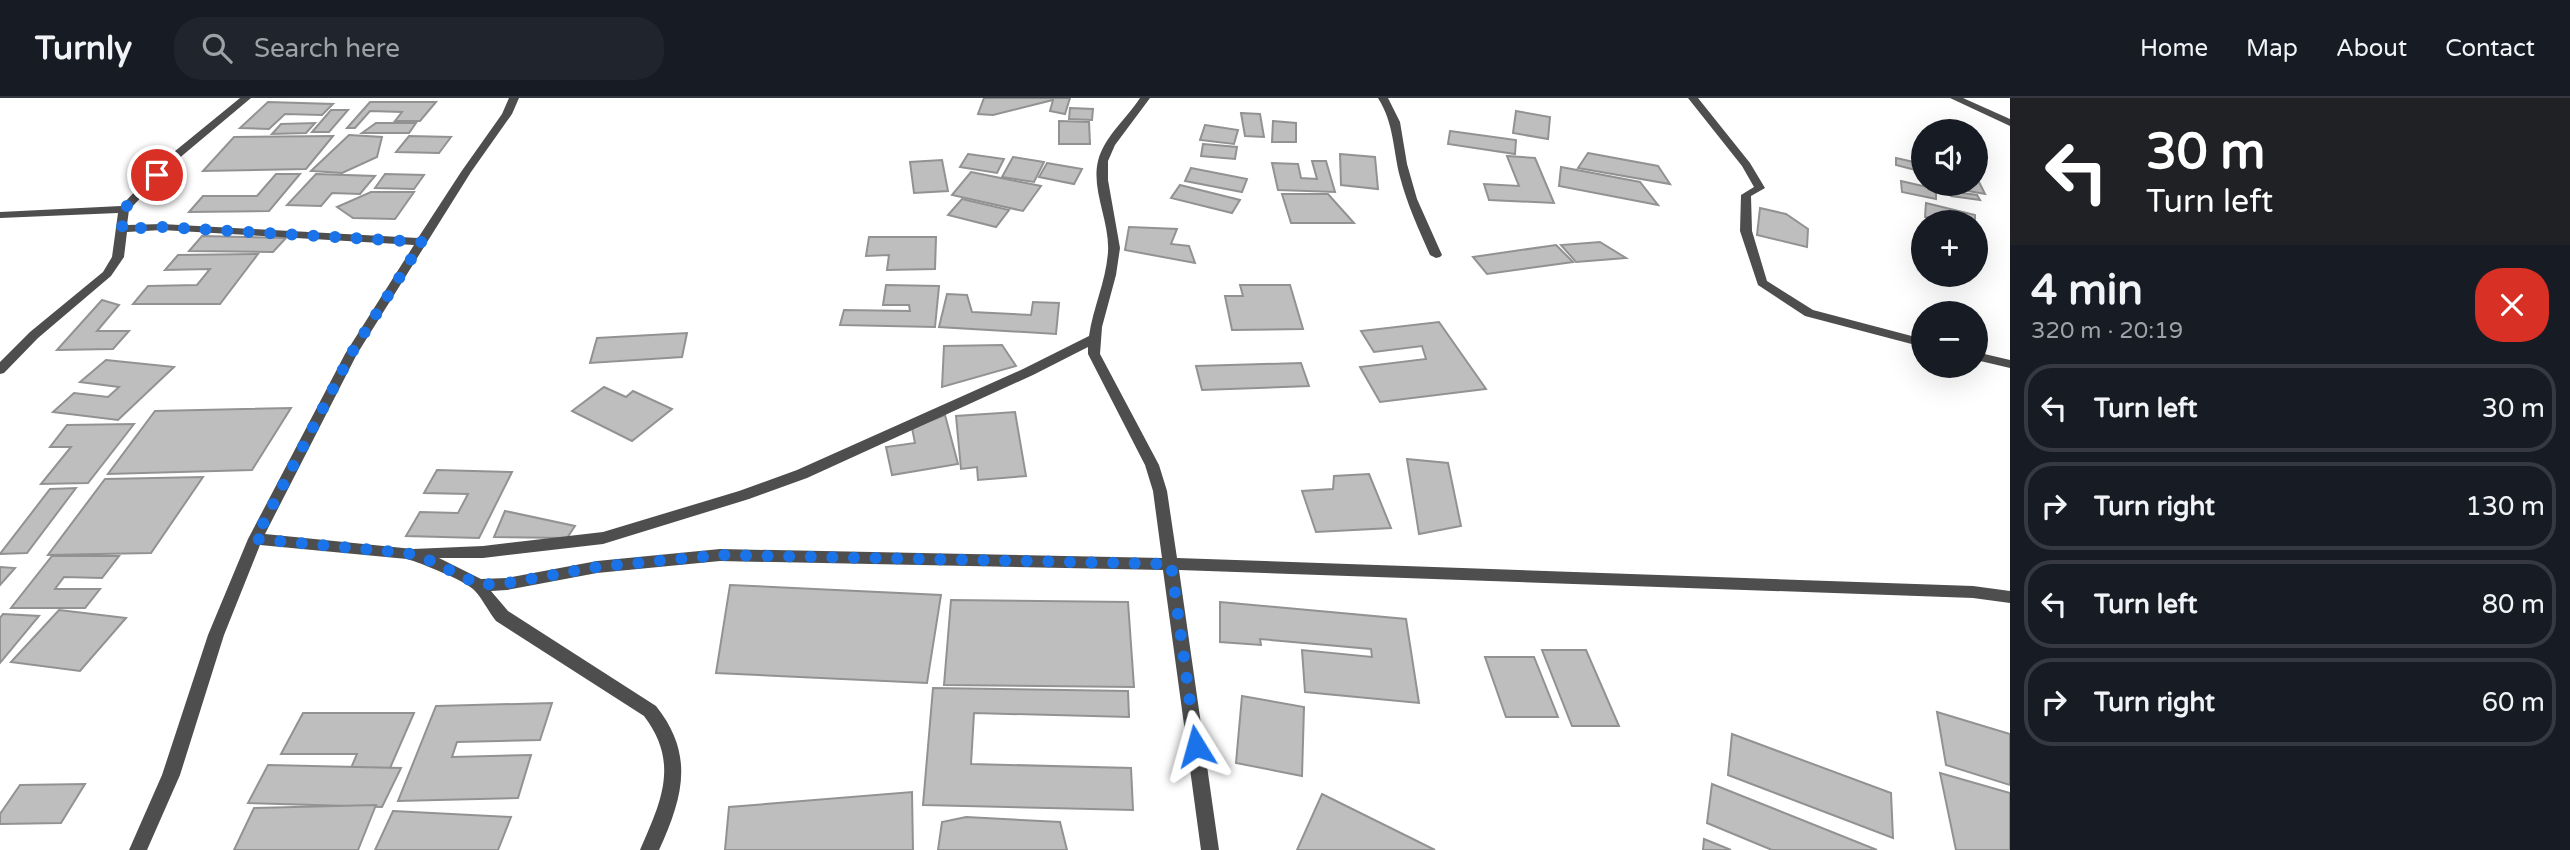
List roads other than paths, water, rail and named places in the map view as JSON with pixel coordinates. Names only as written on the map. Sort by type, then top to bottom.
[{"type":"street","points":[[0,370],[34,335],[107,274],[118,257],[124,209],[173,158],[246,98]]},
{"type":"street","points":[[138,850],[171,775],[216,635],[255,539],[351,354],[508,114],[514,98]]},
{"type":"street","points":[[1145,98],[1103,159],[1102,173],[1114,244],[1113,268],[1093,339],[1094,354],[1152,465],[1160,491],[1210,850]]},
{"type":"street","points":[[1383,98],[1398,125],[1403,169],[1418,217],[1436,255]]},
{"type":"street","points":[[1693,98],[1746,164],[1760,188],[1745,195],[1746,230],[1762,283],[1809,313],[1911,340]]},
{"type":"street","points":[[1955,98],[2010,123]]},
{"type":"street","points":[[0,215],[124,209]]},
{"type":"street","points":[[122,229],[162,227],[422,242]]},
{"type":"street","points":[[255,539],[407,553],[483,552],[603,538],[744,495],[802,474],[1027,372],[1093,339]]},
{"type":"street","points":[[1988,359],[2010,364]]},
{"type":"street","points":[[407,553],[429,560],[480,585],[508,583],[597,567],[720,555],[1171,564],[1973,592],[2010,597]]},
{"type":"street","points":[[480,585],[492,606],[502,616],[650,711],[663,724],[673,750],[671,789],[663,822],[649,850]]}]
